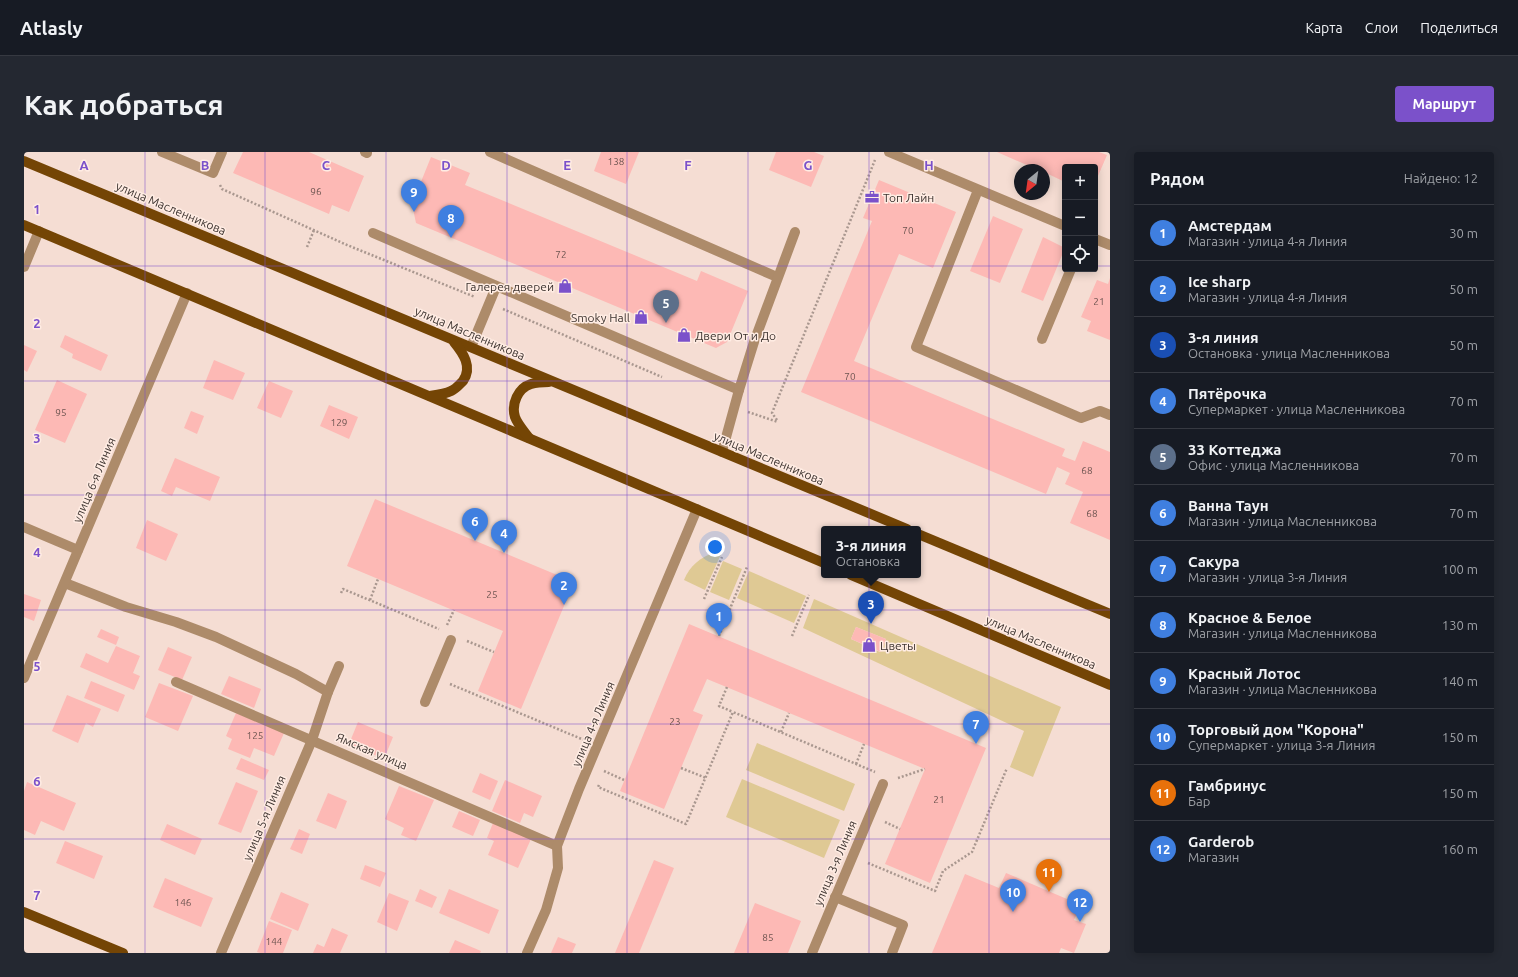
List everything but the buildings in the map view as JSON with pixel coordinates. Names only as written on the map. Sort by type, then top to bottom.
[{"type":"main road","name":"улица Масленникова","points":[[24,161],[900,526]]},
{"type":"main road","points":[[24,225],[821,562]]},
{"type":"main road","points":[[430,396],[452,391],[458,387],[465,378],[467,362],[463,353],[453,340]]},
{"type":"main road","points":[[530,439],[521,429],[516,418],[514,410],[515,400],[520,391],[530,384],[539,382],[553,382]]},
{"type":"main road","points":[[921,535],[1110,614]]},
{"type":"main road","name":"улица Масленникова","points":[[858,578],[1110,685]]},
{"type":"main road","points":[[24,912],[122,953]]},
{"type":"street","points":[[162,152],[213,173],[222,152]]},
{"type":"street","points":[[490,152],[777,278]]},
{"type":"street","points":[[889,152],[1062,225]]},
{"type":"street","points":[[978,190],[916,347],[1080,418],[1100,411],[1110,415]]},
{"type":"street","points":[[24,267],[39,231]]},
{"type":"street","points":[[722,452],[739,390],[777,278],[795,232]]},
{"type":"street","points":[[373,233],[739,390]]},
{"type":"street","points":[[1098,240],[1110,245]]},
{"type":"street","points":[[1042,339],[1070,272]]},
{"type":"street","points":[[471,347],[496,287]]},
{"type":"street","name":"улица 6-я Линия","points":[[24,678],[187,293]]},
{"type":"street","name":"улица 4-я Линия","points":[[527,953],[546,910],[558,868],[557,846],[696,509]]},
{"type":"street","points":[[24,527],[78,550]]},
{"type":"street","points":[[65,583],[126,607],[176,622],[216,637],[296,674],[328,692]]},
{"type":"street","points":[[425,702],[448,635]]},
{"type":"street","name":"улица 5-я Линия","points":[[221,953],[312,740],[328,692],[339,666]]},
{"type":"street","name":"Ямская улица","points":[[176,682],[557,846]]},
{"type":"street","name":"улица 3-я Линия","points":[[812,953],[882,779]]},
{"type":"street","points":[[835,897],[903,925],[892,953]]},
{"type":"path","points":[[778,422],[772,413],[875,159]]},
{"type":"path","points":[[307,247],[314,230]]},
{"type":"path","points":[[704,599],[722,557]]},
{"type":"path","points":[[719,636],[748,567]]},
{"type":"path","points":[[370,600],[378,579]]},
{"type":"path","points":[[341,593],[343,589],[448,635]]},
{"type":"path","points":[[792,636],[809,595]]},
{"type":"path","points":[[450,620],[454,610]]},
{"type":"path","points":[[462,638],[494,652]]},
{"type":"path","points":[[464,648],[467,641]]},
{"type":"path","points":[[450,684],[598,746]]},
{"type":"path","points":[[727,687],[719,706],[856,764],[882,779]]},
{"type":"path","points":[[598,787],[686,824],[733,712]]},
{"type":"path","points":[[781,732],[789,713]]},
{"type":"path","points":[[856,764],[864,744]]},
{"type":"path","points":[[681,768],[706,778]]},
{"type":"path","points":[[867,862],[935,891],[943,871],[972,852],[1007,768]]},
{"type":"path","points":[[893,779],[925,770]]},
{"type":"path","points":[[604,771],[624,780]]},
{"type":"path","points":[[888,824],[900,829]]},
{"type":"shaded area","points":[[715,552],[722,552],[705,590],[684,580],[692,566]]},
{"type":"shaded area","points":[[723,561],[742,569],[729,600],[710,592]]},
{"type":"shaded area","points":[[749,571],[806,596],[794,623],[737,598]]},
{"type":"shaded area","points":[[814,599],[1061,707],[1033,777],[1010,767],[1024,731],[803,628]],"holes":[[[856,627],[886,639],[880,652],[851,639]]]},
{"type":"shaded area","points":[[757,743],[855,784],[844,811],[746,770]]},
{"type":"shaded area","points":[[742,779],[840,820],[824,858],[726,817]]},
{"type":"place","name":"Топ Лайн","points":[[872,197]]},
{"type":"place","name":"Красный Лотос","points":[[414,212]]},
{"type":"place","name":"Красное & Белое","points":[[451,238]]},
{"type":"place","name":"Галерея дверей","points":[[565,286]]},
{"type":"place","name":"Smoky Hall","points":[[641,317]]},
{"type":"place","name":"33 Коттеджа","points":[[666,323]]},
{"type":"place","name":"Двери От и До","points":[[684,335]]},
{"type":"place","name":"Ванна Таун","points":[[475,541]]},
{"type":"place","name":"Пятёрочка","points":[[504,553]]},
{"type":"place","name":"Ice sharp","points":[[564,605]]},
{"type":"place","name":"3-я линия","points":[[871,624]]},
{"type":"place","name":"Амстердам","points":[[719,636]]},
{"type":"place","name":"Цветы","points":[[869,645]]},
{"type":"place","name":"Сакура","points":[[976,744]]},
{"type":"place","name":"Гамбринус","points":[[1049,892]]},
{"type":"place","name":"Торговый дом \"Корона\"","points":[[1013,912]]},
{"type":"place","name":"Garderob","points":[[1080,922]]}]
